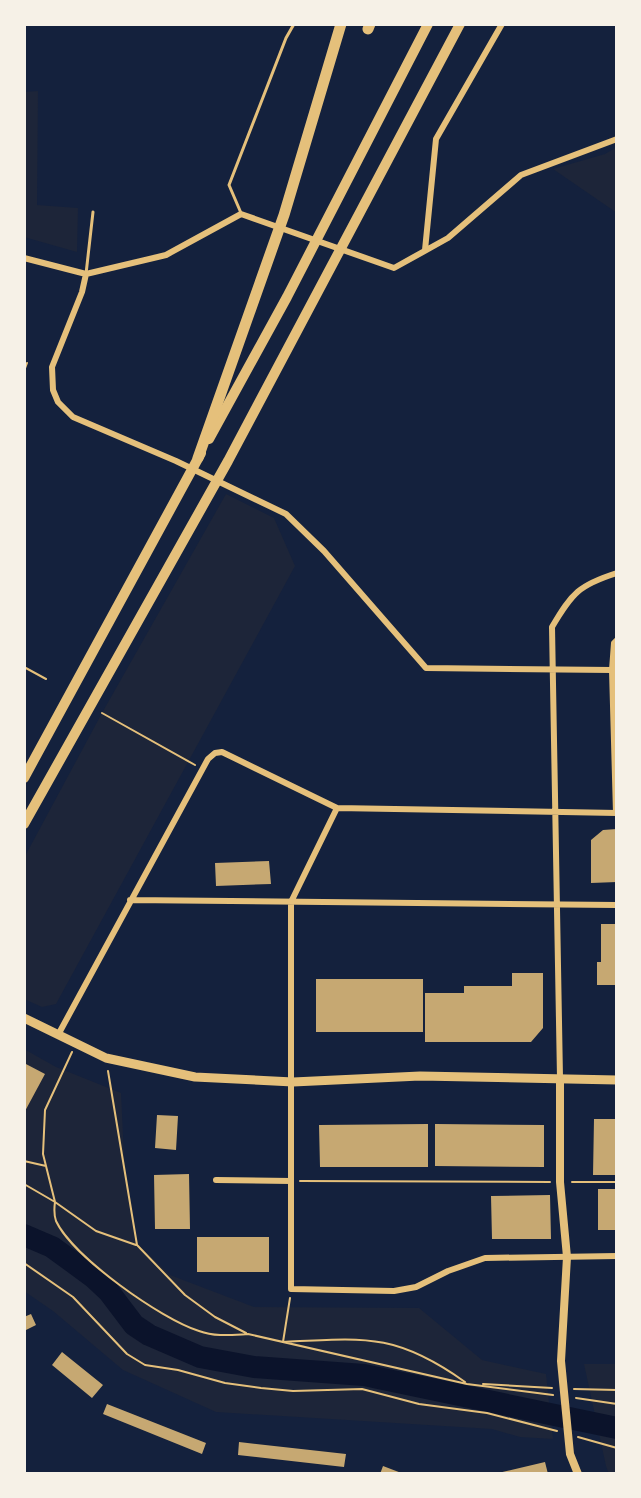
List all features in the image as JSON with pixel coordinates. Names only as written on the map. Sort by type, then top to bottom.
[{"type":"highway","points":[[201,453],[284,215],[341,24]]},
{"type":"highway","points":[[24,778],[301,271],[428,24]]},
{"type":"highway","points":[[24,824],[228,461],[460,24]]},
{"type":"main road","points":[[24,1018],[106,1058],[195,1077],[293,1082],[420,1076],[617,1080]]},
{"type":"street","points":[[425,250],[436,139],[502,24]]},
{"type":"street","points":[[24,258],[86,274],[166,255],[241,214],[394,268],[448,238],[521,175],[617,139]]},
{"type":"street","points":[[86,274],[52,367],[53,390],[58,402],[73,417],[176,461],[286,514],[324,551],[426,668],[612,670]]},
{"type":"street","points":[[578,1474],[570,1454],[561,1361],[567,1257],[560,1182],[552,627],[569,598],[591,581],[617,573]]},
{"type":"street","points":[[58,1035],[202,769],[215,753],[222,752],[337,808],[616,813],[612,670],[614,643],[617,640]]},
{"type":"street","points":[[337,808],[291,902],[291,1289],[394,1291],[416,1287],[485,1258],[617,1256]]},
{"type":"street","points":[[130,900],[617,905]]},
{"type":"street","points":[[216,1180],[291,1181]]},
{"type":"lane","points":[[241,214],[229,185],[294,24]]},
{"type":"lane","points":[[86,274],[93,212]]},
{"type":"path","points":[[24,371],[27,363]]},
{"type":"path","points":[[24,667],[46,679]]},
{"type":"path","points":[[102,713],[202,769]]},
{"type":"path","points":[[76,1044],[45,1110],[43,1154],[55,1202],[55,1218],[62,1230],[91,1260],[163,1314],[215,1336],[248,1334]]},
{"type":"path","points":[[106,1058],[137,1245]]},
{"type":"path","points":[[24,1161],[46,1166]]},
{"type":"path","points":[[291,1181],[617,1182]]},
{"type":"path","points":[[24,1184],[96,1231],[137,1245],[185,1295],[215,1317],[248,1334],[467,1384],[557,1396]]},
{"type":"path","points":[[24,1263],[73,1297],[127,1354],[145,1365],[261,1388],[293,1391],[362,1389],[428,1406],[487,1413],[559,1432]]},
{"type":"path","points":[[283,1342],[291,1289]]},
{"type":"path","points":[[283,1342],[343,1339],[393,1343],[438,1363],[467,1384],[556,1388]]},
{"type":"path","points":[[571,1389],[617,1390]]},
{"type":"path","points":[[572,1398],[617,1404]]},
{"type":"path","points":[[574,1436],[617,1448]]},
{"type":"shaded area","points":[[38,91],[37,205],[78,208],[77,252],[24,237],[24,92]]},
{"type":"shaded area","points":[[617,147],[617,213],[553,169],[605,154]]},
{"type":"shaded area","points":[[226,494],[274,518],[295,566],[56,1004],[42,1007],[24,999],[24,858]]},
{"type":"shaded area","points":[[24,1049],[56,1067],[121,1093],[124,1156],[135,1241],[170,1275],[254,1307],[419,1308],[482,1360],[546,1374],[553,1439],[520,1437],[492,1429],[216,1412],[123,1370],[53,1311],[24,1291]]},
{"type":"shaded area","points":[[584,1364],[617,1364],[617,1474],[609,1474],[606,1466]]},
{"type":"building","points":[[617,829],[617,882],[591,883],[591,840],[603,830]]},
{"type":"building","points":[[269,861],[271,884],[216,886],[215,863]]},
{"type":"building","points":[[601,924],[617,924],[617,985],[597,985],[597,962],[601,962]]},
{"type":"building","points":[[512,973],[543,973],[543,1028],[531,1042],[425,1042],[425,993],[464,993],[464,986],[512,986]]},
{"type":"building","points":[[316,979],[423,979],[423,1032],[316,1032]]},
{"type":"building","points":[[24,1063],[45,1074],[24,1113]]},
{"type":"building","points":[[157,1115],[178,1116],[176,1150],[155,1148]]},
{"type":"building","points":[[594,1119],[617,1119],[617,1175],[593,1175]]},
{"type":"building","points":[[428,1124],[428,1167],[320,1167],[319,1125]]},
{"type":"building","points":[[435,1124],[544,1125],[544,1167],[435,1166]]},
{"type":"building","points":[[189,1174],[190,1229],[155,1229],[154,1175]]},
{"type":"building","points":[[598,1189],[617,1189],[617,1230],[598,1230]]},
{"type":"building","points":[[550,1195],[551,1239],[492,1239],[491,1196]]},
{"type":"building","points":[[197,1237],[269,1237],[269,1272],[197,1272]]},
{"type":"building","points":[[31,1314],[36,1325],[24,1331],[24,1317]]},
{"type":"building","points":[[62,1352],[103,1385],[92,1398],[52,1365]]},
{"type":"building","points":[[107,1404],[206,1443],[202,1454],[103,1414]]},
{"type":"building","points":[[239,1442],[346,1454],[344,1467],[238,1455]]},
{"type":"building","points":[[545,1462],[548,1474],[498,1474],[498,1473]]},
{"type":"building","points":[[383,1466],[404,1474],[380,1474]]},
{"type":"waterway","points":[[24,1235],[52,1247],[93,1277],[109,1292],[134,1325],[149,1335],[200,1357],[254,1367],[364,1375],[617,1428]]}]
